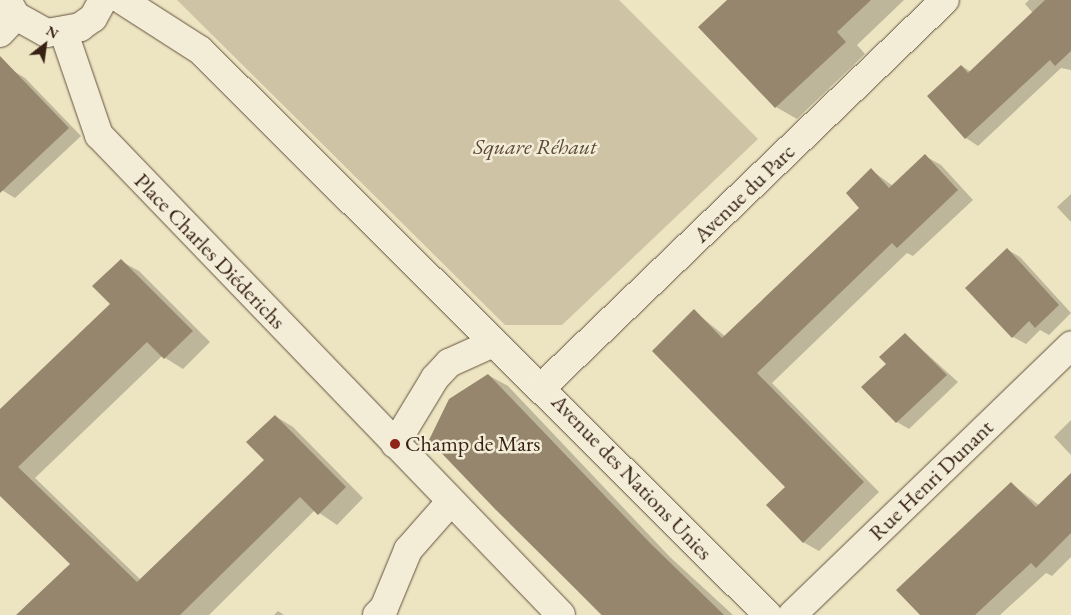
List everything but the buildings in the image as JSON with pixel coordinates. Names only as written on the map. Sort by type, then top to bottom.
[{"type":"street","points":[[8,16],[47,33],[64,33],[93,18],[103,0]]},
{"type":"street","points":[[122,0],[200,50],[493,343],[449,363],[435,378],[396,444]]},
{"type":"street","name":"Avenue du Parc","points":[[543,386],[945,0]]},
{"type":"street","name":"Place Charles Diéderichs","points":[[64,33],[99,135],[560,615]]},
{"type":"street","name":"Avenue des Nations Unies","points":[[493,343],[543,386],[768,615]]},
{"type":"street","name":"Rue Henri Dunant","points":[[792,615],[1071,346]]},
{"type":"street","points":[[377,615],[384,608],[408,550],[451,501]]},
{"type":"green space","name":"Square Réhaut","points":[[177,0],[619,0],[758,139],[562,325],[505,325]]},
{"type":"place","name":"Champ de Mars","points":[[395,444]]}]
